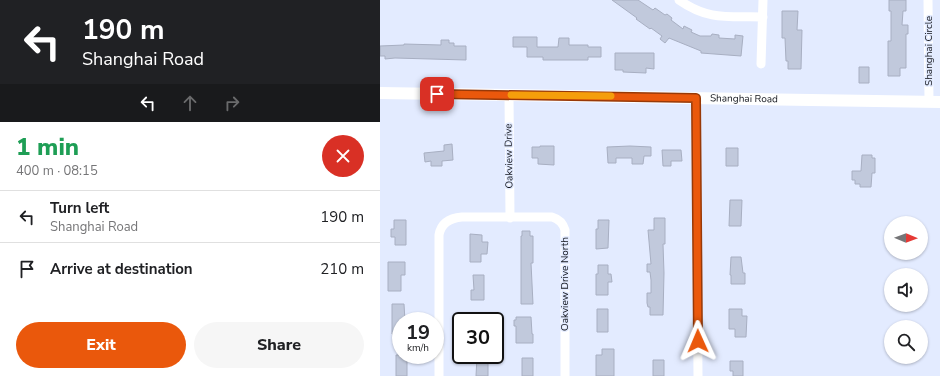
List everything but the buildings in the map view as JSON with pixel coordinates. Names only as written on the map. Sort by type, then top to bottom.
[{"type":"street","points":[[679,0],[695,10],[710,15],[763,17]]},
{"type":"street","points":[[761,64],[763,0]]},
{"type":"street","name":"Shanghai Circle","points":[[928,0],[934,102]]},
{"type":"street","name":"Shanghai Road","points":[[380,93],[934,102]]},
{"type":"street","name":"Oakview Drive","points":[[509,95],[510,218]]},
{"type":"street","points":[[696,98],[698,376]]},
{"type":"street","points":[[439,376],[439,231],[443,225],[455,218],[510,218]]},
{"type":"street","name":"Oakview Drive North","points":[[510,218],[552,218],[559,220],[564,226],[565,376]]},
{"type":"slow traffic","points":[[511,95],[611,96]]},
{"type":"route","points":[[437,94],[696,98],[698,341]]}]
